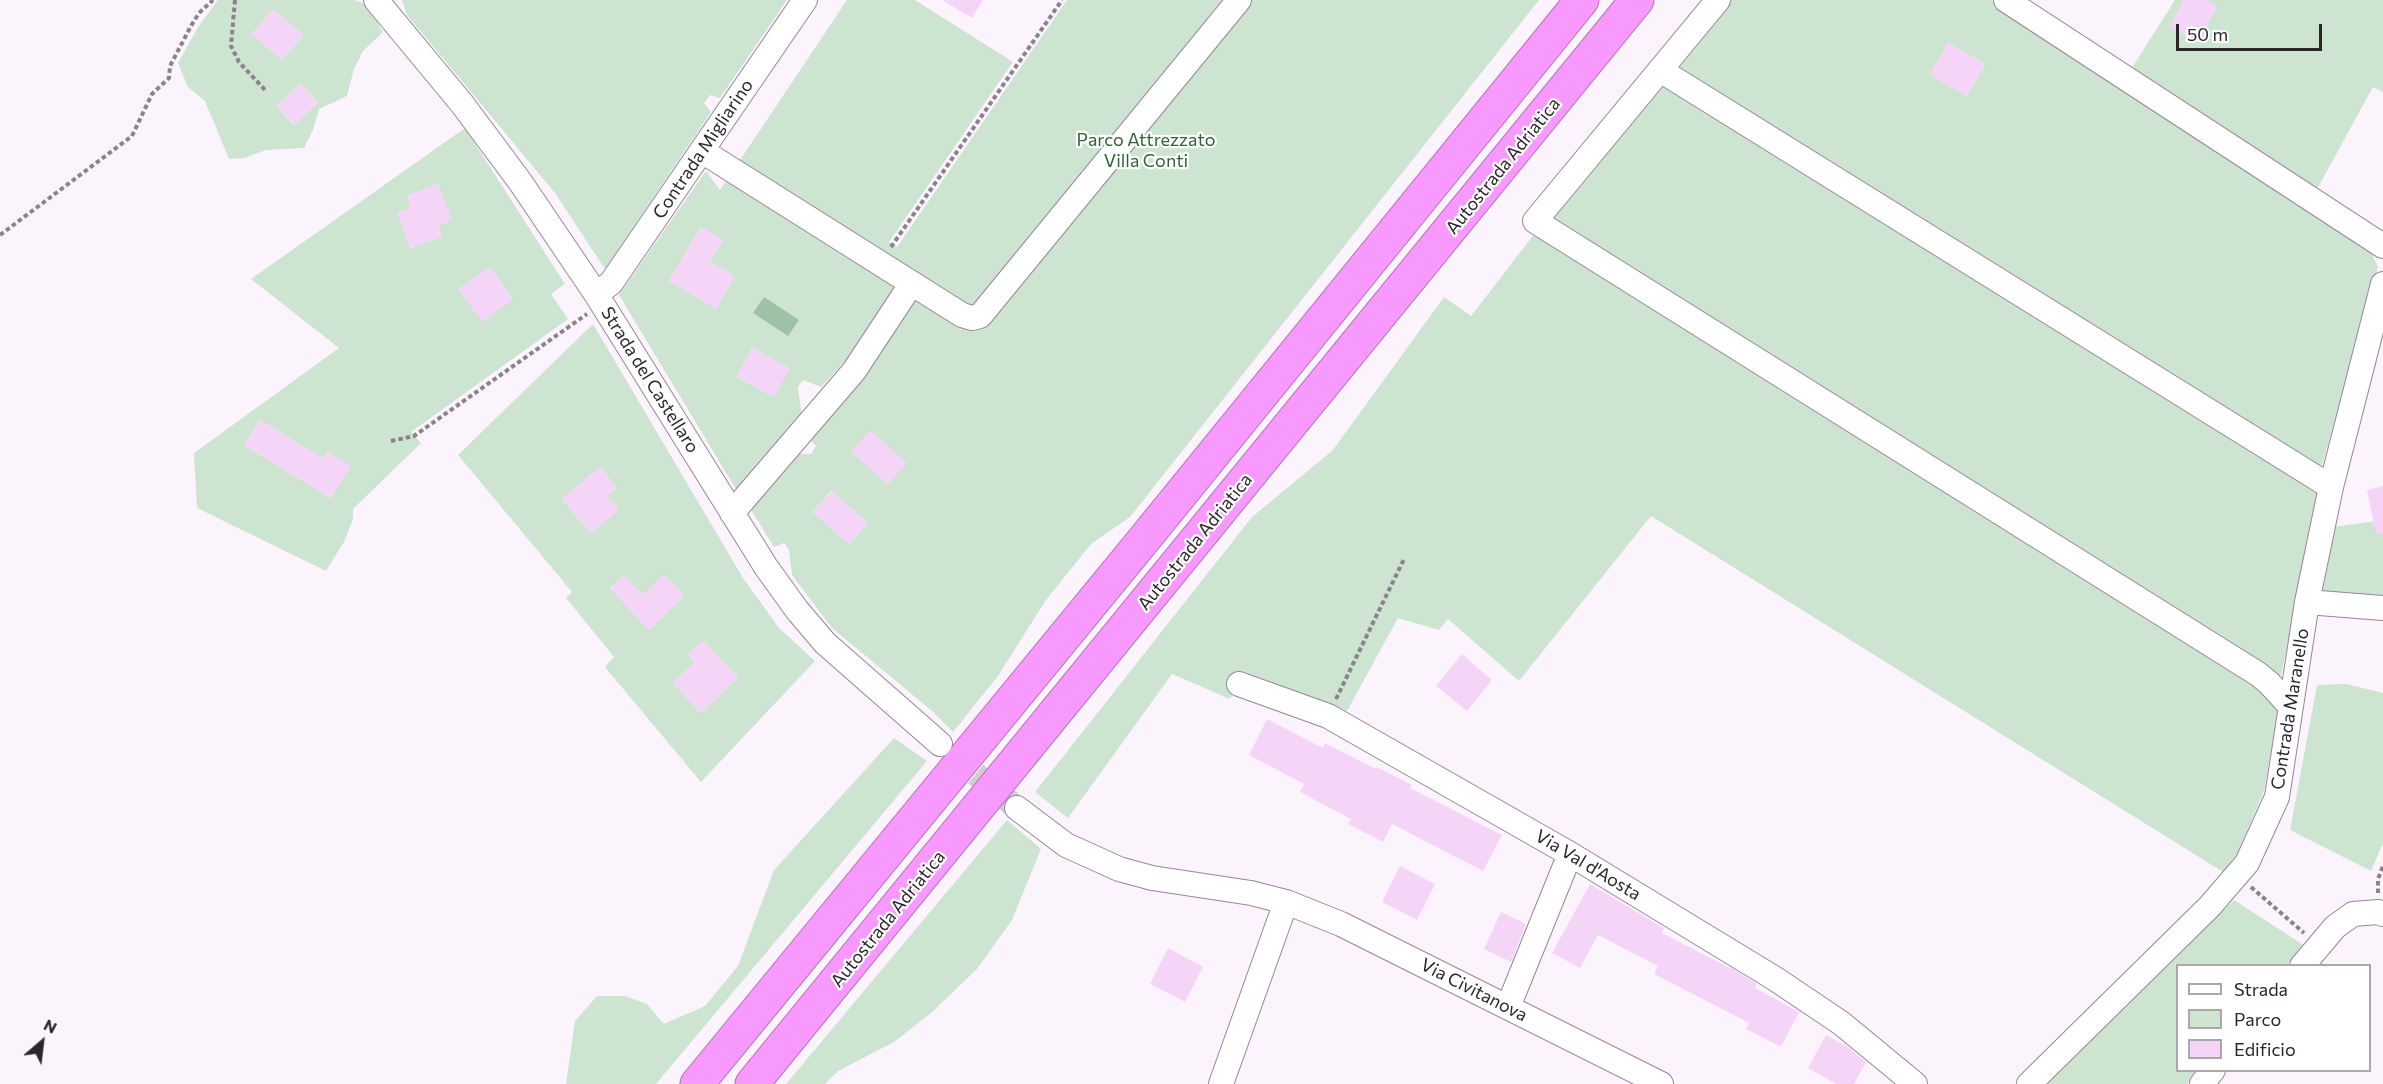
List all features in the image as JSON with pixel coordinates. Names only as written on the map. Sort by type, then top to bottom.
[{"type":"highway","points":[[697,1084],[1146,537],[1582,0]]},
{"type":"highway","name":"Autostrada Adriatica","points":[[752,1084],[1637,0]]},
{"type":"street","name":"Strada del Castellaro","points":[[376,0],[521,183],[599,299],[778,584],[825,643],[940,744]]},
{"type":"street","name":"Contrada Migliarino","points":[[599,299],[805,0]]},
{"type":"street","points":[[702,151],[962,315],[972,318],[980,316],[1239,0]]},
{"type":"street","points":[[1718,0],[1535,221],[2258,674],[2290,706]]},
{"type":"street","points":[[2006,0],[2383,246]]},
{"type":"street","points":[[1660,70],[2331,488]]},
{"type":"street","points":[[732,513],[854,371],[912,283]]},
{"type":"street","name":"Contrada Maranello","points":[[2029,1084],[2210,906],[2247,863],[2277,797],[2307,602],[2331,488],[2383,284]]},
{"type":"street","points":[[2307,602],[2383,608]]},
{"type":"street","name":"Via Val d'Aosta","points":[[1239,684],[1328,716],[1570,854],[1774,978],[1841,1023],[1915,1084]]},
{"type":"street","name":"Via Civitanova","points":[[1017,808],[1066,844],[1119,869],[1152,878],[1251,893],[1286,902],[1341,924],[1661,1084]]},
{"type":"street","points":[[1508,1007],[1570,854]]},
{"type":"street","points":[[1221,1084],[1286,902]]},
{"type":"street","points":[[2304,964],[2335,927],[2353,914],[2378,912],[2383,914]]},
{"type":"street","points":[[2202,1084],[2212,1072]]},
{"type":"path","points":[[0,235],[132,136],[152,93],[169,78],[170,66],[191,26],[213,0]]},
{"type":"path","points":[[235,0],[231,46],[239,62],[266,91]]},
{"type":"path","points":[[880,263],[1062,0]]},
{"type":"path","points":[[391,441],[414,436],[599,299]]},
{"type":"path","points":[[1328,716],[1404,559]]},
{"type":"path","points":[[2235,877],[2268,901],[2318,946]]},
{"type":"green space","points":[[218,0],[354,0],[361,2],[372,13],[383,32],[363,51],[354,69],[347,96],[319,109],[313,130],[304,148],[266,150],[244,158],[229,159],[205,101],[188,87],[178,63],[198,27]],"holes":[[[273,9],[303,35],[282,60],[252,34]],[[300,84],[318,102],[294,125],[277,106]]]},
{"type":"green space","points":[[402,0],[787,0],[720,98],[710,95],[704,103],[711,112],[605,269],[555,193],[407,15]]},
{"type":"green space","name":"Parco Attrezzato Villa Conti","points":[[847,0],[915,0],[1013,62],[889,242],[897,247],[1067,0],[1539,0],[1130,517],[1091,544],[1046,600],[998,676],[953,732],[932,711],[832,628],[792,575],[789,550],[784,543],[774,547],[751,510],[799,454],[811,454],[816,446],[810,440],[861,380],[846,360],[821,387],[803,380],[798,387],[802,417],[737,491],[619,295],[706,171],[720,190]],"holes":[[[701,227],[723,240],[710,262],[734,276],[716,308],[669,281]],[[752,348],[789,368],[774,397],[737,377]],[[852,451],[906,463],[888,484]],[[831,491],[868,523],[849,544],[813,512]]]},
{"type":"green space","points":[[1729,0],[1992,0],[2367,244],[2378,267],[2321,469],[1673,70]],"holes":[[[1948,43],[1985,64],[1967,96],[1930,75]]]},
{"type":"green space","points":[[2175,0],[2184,0],[2170,27],[2198,42],[2217,6],[2206,0],[2383,0],[2383,92],[2373,87],[2316,191],[2130,71]]},
{"type":"green space","points":[[1662,83],[2319,492],[2281,676],[1552,219]]},
{"type":"green space","points":[[465,128],[565,284],[551,294],[568,319],[411,432],[421,443],[353,509],[353,519],[344,542],[326,571],[197,508],[194,453],[339,348],[251,279]],"holes":[[[438,184],[451,220],[438,225],[442,236],[411,248],[398,213],[411,208],[407,196]],[[490,267],[513,299],[482,321],[459,289]],[[260,420],[323,459],[328,452],[350,466],[331,498],[244,445]]]},
{"type":"green space","points":[[1535,233],[2280,698],[2264,791],[2238,852],[2223,872],[1651,516],[1519,681],[1448,619],[1439,630],[1398,618],[1347,711],[1245,672],[1230,699],[1172,674],[1068,818],[1035,792],[1252,517],[1333,450],[1444,297],[1471,316]]},
{"type":"green space","points":[[593,324],[743,578],[779,628],[815,661],[701,782],[605,667],[614,657],[566,598],[572,592],[458,455]],"holes":[[[600,467],[617,488],[607,496],[618,510],[591,533],[562,499]],[[664,575],[684,596],[649,630],[610,588],[624,576],[643,595]],[[703,641],[738,677],[701,713],[673,683],[695,662],[688,655]]]},
{"type":"green space","points":[[2383,520],[2383,598],[2319,594],[2333,527]]},
{"type":"green space","points":[[2346,684],[2383,693],[2383,843],[2371,871],[2290,830],[2317,685]]},
{"type":"green space","points":[[894,738],[927,761],[656,1084],[566,1084],[575,1021],[597,996],[625,996],[647,1004],[664,1024],[705,1006],[738,966],[774,870]]},
{"type":"green space","points":[[1007,820],[1041,849],[1012,920],[977,969],[931,1013],[894,1042],[838,1071],[825,1084],[786,1084]]},
{"type":"green space","points":[[2234,900],[2305,946],[2289,964],[2176,964],[2176,1072],[2198,1072],[2187,1084],[2046,1084]]},
{"type":"shaded area","points":[[764,297],[799,320],[788,336],[753,313]]},
{"type":"building","points":[[942,0],[983,0],[972,18]]},
{"type":"building","points":[[2184,0],[2206,0],[2217,6],[2198,42],[2170,27]]},
{"type":"building","points":[[273,9],[303,35],[282,60],[251,34]]},
{"type":"building","points":[[1948,43],[1985,64],[1967,96],[1930,75]]},
{"type":"building","points":[[300,84],[318,102],[295,125],[277,106]]},
{"type":"building","points":[[438,184],[452,220],[438,225],[443,236],[411,248],[397,213],[411,208],[407,196]]},
{"type":"building","points":[[701,227],[723,240],[710,262],[735,276],[716,309],[669,281]]},
{"type":"building","points":[[490,267],[513,299],[482,322],[459,289]]},
{"type":"building","points":[[752,348],[790,368],[774,397],[737,377]]},
{"type":"building","points":[[260,420],[323,459],[328,452],[351,466],[331,498],[244,445]]},
{"type":"building","points":[[870,430],[907,463],[888,484],[851,452]]},
{"type":"building","points":[[600,467],[617,488],[607,496],[619,510],[591,533],[562,499]]},
{"type":"building","points":[[2383,486],[2383,533],[2376,534],[2367,490]]},
{"type":"building","points":[[832,491],[868,523],[849,544],[813,512]]},
{"type":"building","points":[[624,575],[643,595],[664,575],[684,596],[649,630],[610,589]]},
{"type":"building","points":[[703,641],[738,677],[701,713],[673,683],[695,662],[688,655]]},
{"type":"building","points":[[1462,654],[1492,680],[1467,711],[1436,686]]},
{"type":"building","points":[[1267,719],[1323,748],[1325,743],[1376,769],[1377,767],[1412,785],[1410,788],[1502,835],[1483,871],[1392,824],[1383,842],[1348,824],[1351,819],[1300,792],[1304,784],[1249,755]]},
{"type":"building","points":[[1400,866],[1435,884],[1417,920],[1382,902]]},
{"type":"building","points":[[1590,884],[1664,928],[1662,933],[1736,971],[1757,984],[1755,988],[1799,1012],[1781,1047],[1746,1029],[1749,1023],[1654,974],[1658,966],[1598,935],[1580,968],[1552,953]]},
{"type":"building","points":[[1501,912],[1526,924],[1511,962],[1484,949]]},
{"type":"building","points":[[1168,948],[1203,967],[1185,1002],[1150,984]]},
{"type":"building","points":[[1826,1035],[1849,1048],[1866,1062],[1854,1084],[1836,1084],[1808,1068]]},
{"type":"tunnel","points":[[948,751],[1017,808]]}]
